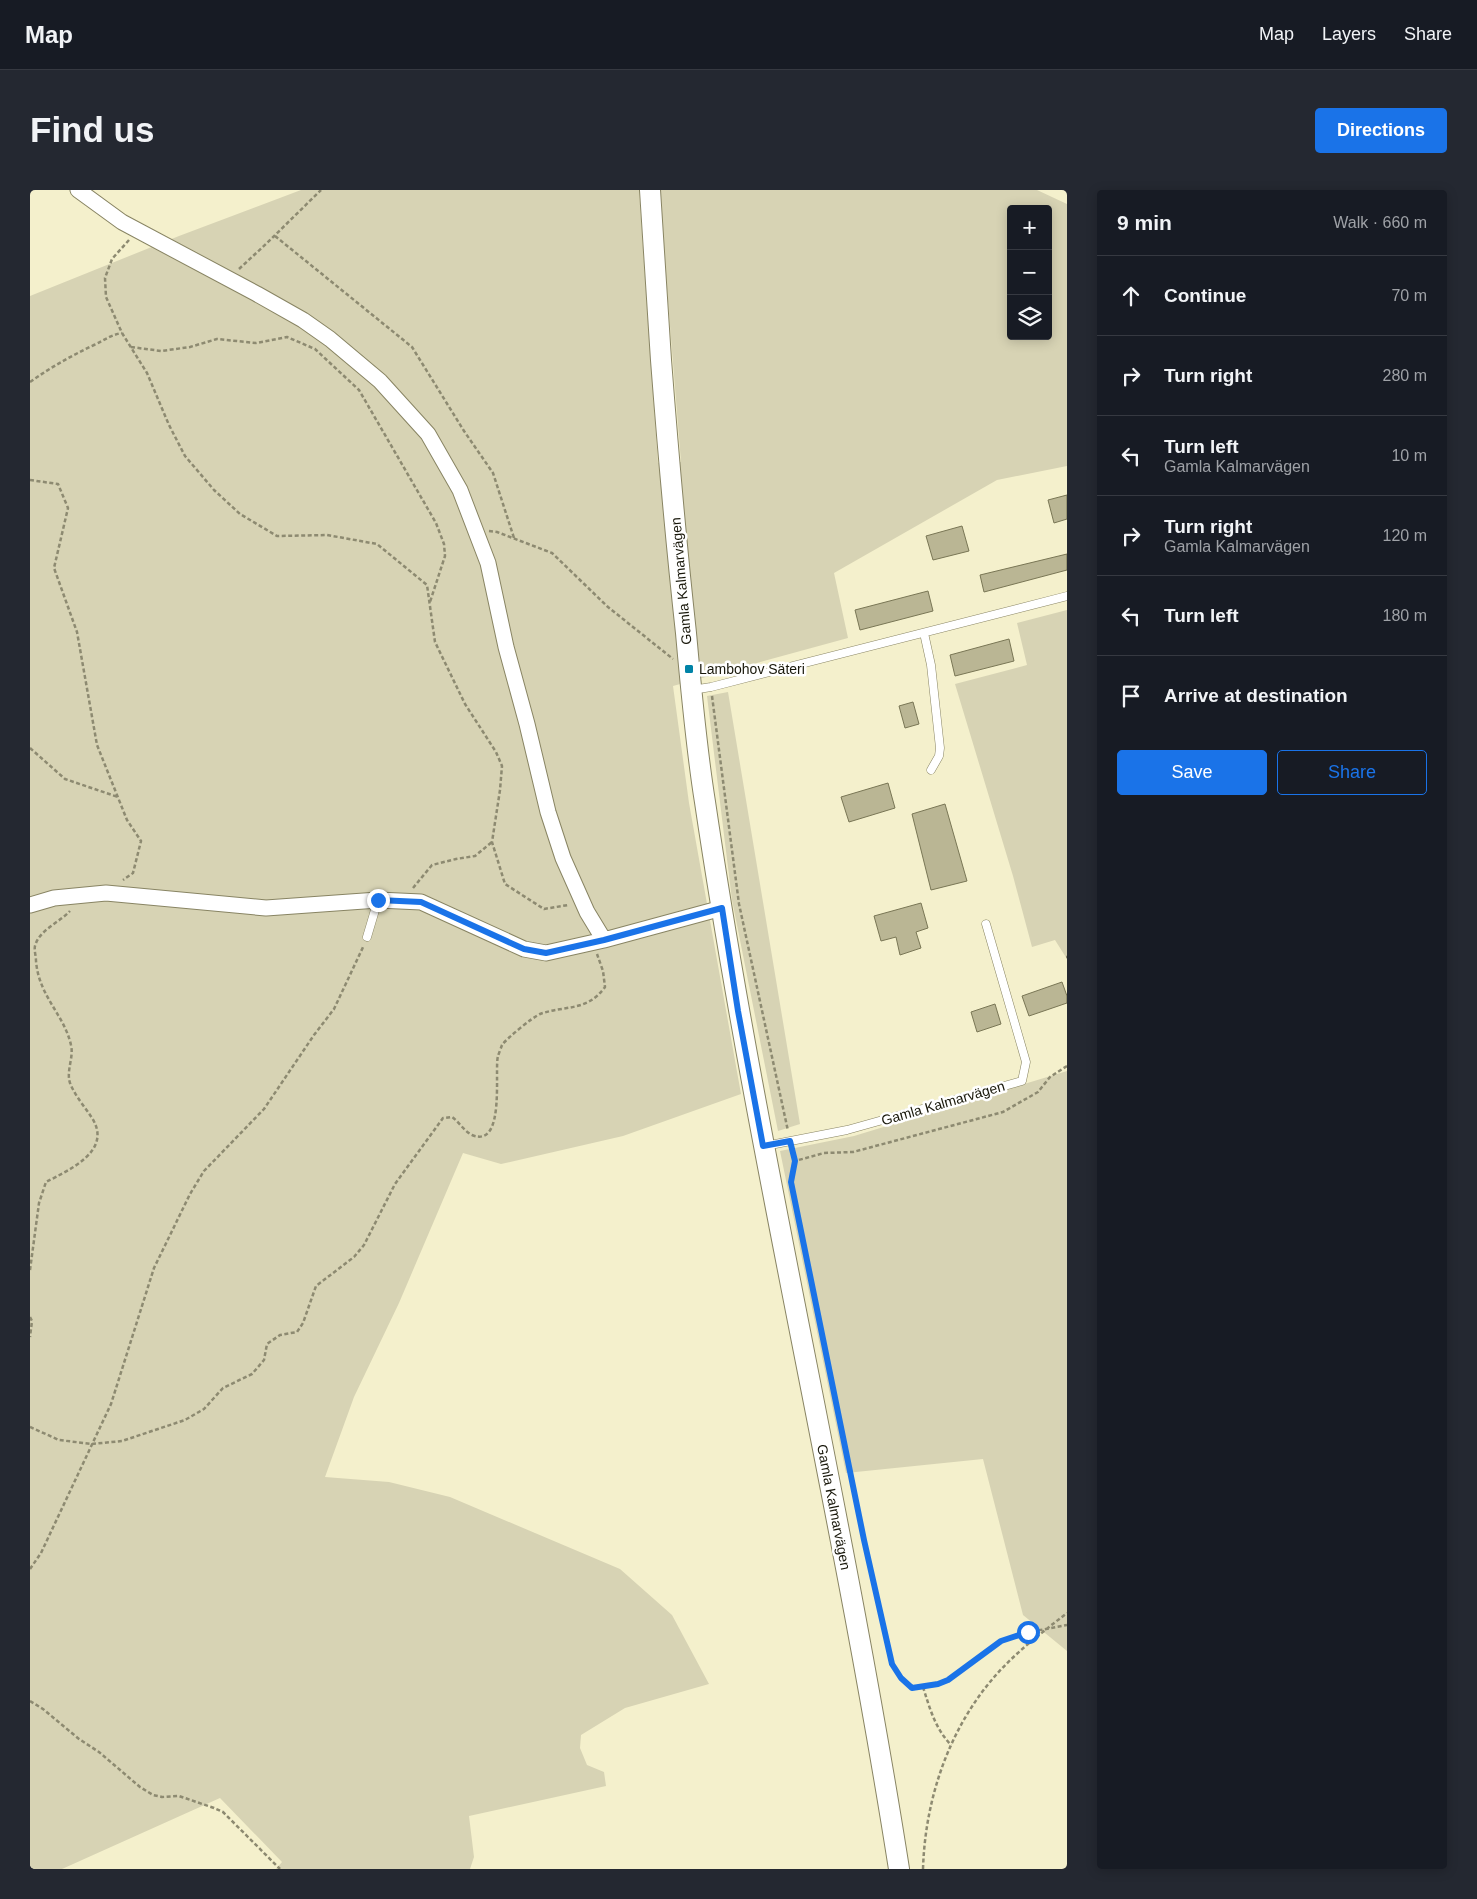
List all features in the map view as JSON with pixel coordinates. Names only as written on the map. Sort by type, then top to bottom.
[{"type":"street","points":[[78,190],[104,211],[136,231],[228,278],[303,320],[330,339],[380,381],[428,434],[460,490],[488,563],[506,648],[551,821],[562,858],[599,941]]},
{"type":"street","name":"Gamla Kalmarvägen","points":[[650,190],[661,359],[688,662],[701,689],[704,798],[738,1011],[803,1353],[841,1539],[899,1869]]},
{"type":"street","points":[[30,905],[54,898],[106,893],[266,908],[378,900],[421,902],[524,949],[546,953],[599,941],[722,908]]},
{"type":"lane","points":[[701,689],[1067,596]]},
{"type":"lane","points":[[924,633],[933,682],[940,748],[939,756],[931,770]]},
{"type":"lane","points":[[367,937],[378,900]]},
{"type":"lane","name":"Gamla Kalmarvägen","points":[[763,1146],[847,1130],[1022,1081],[1026,1062],[986,924]]},
{"type":"path","points":[[228,278],[275,236],[320,190]]},
{"type":"path","points":[[136,231],[112,259],[105,278],[106,297],[122,333],[146,373],[185,456],[214,490],[240,514],[277,536],[326,535],[377,544],[427,585],[435,642],[465,704],[496,752],[502,766],[492,842],[505,884],[544,909],[565,904],[570,905]]},
{"type":"path","points":[[275,236],[412,347],[464,432],[494,473],[514,538]]},
{"type":"path","points":[[30,382],[57,363],[101,342],[110,335],[122,333]]},
{"type":"path","points":[[131,347],[161,351],[190,347],[217,339],[256,343],[287,338],[316,349],[359,390],[436,522],[444,544],[445,556],[430,605]]},
{"type":"path","points":[[30,480],[58,484],[68,508],[54,568],[77,632],[97,745],[127,820],[142,841],[133,873],[106,893]]},
{"type":"path","points":[[475,529],[497,532],[552,553],[608,607],[662,652],[674,660],[688,662]]},
{"type":"path","points":[[701,689],[739,904],[795,1161],[791,1182],[864,1540],[892,1664],[901,1678],[912,1688],[923,1687],[948,1680],[1001,1641],[1019,1634],[1067,1625]]},
{"type":"path","points":[[30,748],[65,779],[118,797]]},
{"type":"path","points":[[402,901],[432,865],[456,858],[475,856],[492,842]]},
{"type":"path","points":[[30,1270],[39,1203],[46,1182],[76,1166],[94,1149],[98,1134],[94,1120],[82,1104],[70,1082],[72,1046],[37,975],[35,946],[40,936],[69,912],[75,902],[73,896]]},
{"type":"path","points":[[30,1569],[41,1553],[111,1404],[154,1268],[190,1194],[204,1171],[264,1109],[334,1009],[367,937]]},
{"type":"path","points":[[30,1427],[59,1440],[92,1444],[122,1441],[185,1420],[204,1409],[223,1388],[252,1374],[264,1360],[267,1344],[280,1335],[297,1332],[316,1286],[354,1257],[364,1245],[395,1184],[443,1118],[452,1117],[474,1136],[483,1135],[490,1130],[494,1122],[497,1099],[498,1057],[503,1045],[514,1033],[539,1014],[584,1004],[597,998],[605,988],[599,941]]},
{"type":"path","points":[[795,1161],[824,1153],[852,1152],[1003,1112],[1038,1092],[1050,1077],[1067,1066]]},
{"type":"path","points":[[30,1316],[32,1321],[30,1337]]},
{"type":"path","points":[[923,1869],[927,1824],[933,1793],[952,1746],[968,1715],[990,1682],[1015,1655],[1067,1613]]},
{"type":"path","points":[[923,1687],[930,1711],[940,1734],[952,1746]]},
{"type":"path","points":[[30,1701],[43,1709],[79,1739],[99,1752],[140,1787],[153,1795],[162,1797],[179,1796],[223,1812],[280,1869]]},
{"type":"shaded area","points":[[301,190],[639,190],[658,463],[681,462],[659,190],[1037,190],[1067,204],[1067,466],[997,480],[834,573],[848,638],[673,686],[689,803],[741,1094],[623,1136],[501,1164],[463,1153],[399,1303],[354,1397],[325,1477],[389,1482],[450,1497],[620,1569],[672,1615],[709,1684],[625,1708],[581,1735],[580,1748],[587,1765],[604,1772],[606,1786],[469,1816],[474,1857],[470,1869],[276,1869],[282,1862],[220,1798],[62,1869],[30,1869],[30,296],[179,236]]},
{"type":"shaded area","points":[[1067,610],[1067,959],[1055,940],[1032,947],[1013,876],[955,684],[1027,665],[1017,623]]},
{"type":"shaded area","points":[[728,692],[800,1124],[778,1131],[732,900],[707,696]]},
{"type":"shaded area","points":[[1067,1071],[1067,1651],[1023,1615],[983,1459],[846,1473],[780,1151],[854,1136]]},
{"type":"building","points":[[1067,495],[1067,519],[1054,523],[1048,500]]},
{"type":"building","points":[[962,526],[969,551],[933,560],[926,536]]},
{"type":"building","points":[[1067,554],[1067,570],[984,592],[980,575]]},
{"type":"building","points":[[928,591],[933,611],[860,630],[855,610]]},
{"type":"building","points":[[1009,639],[1014,661],[955,676],[950,655]]},
{"type":"building","points":[[913,702],[919,724],[905,728],[899,706]]},
{"type":"building","points":[[888,783],[895,808],[849,822],[841,797]]},
{"type":"building","points":[[945,804],[967,881],[931,890],[912,814]]},
{"type":"building","points":[[921,903],[928,928],[916,932],[921,948],[900,955],[896,937],[881,941],[874,916]]},
{"type":"building","points":[[1062,982],[1067,996],[1067,1003],[1029,1016],[1022,996]]},
{"type":"building","points":[[995,1004],[1001,1024],[977,1032],[971,1012]]},
{"type":"place","name":"Lambohov Säteri","points":[[689,669]]},
{"type":"route","points":[[378,900],[421,902],[524,949],[546,953],[604,940],[722,908],[738,1011],[763,1146],[790,1141],[795,1161],[791,1182],[864,1540],[892,1664],[901,1678],[912,1688],[938,1684],[948,1680],[1001,1641],[1028,1632]]}]
